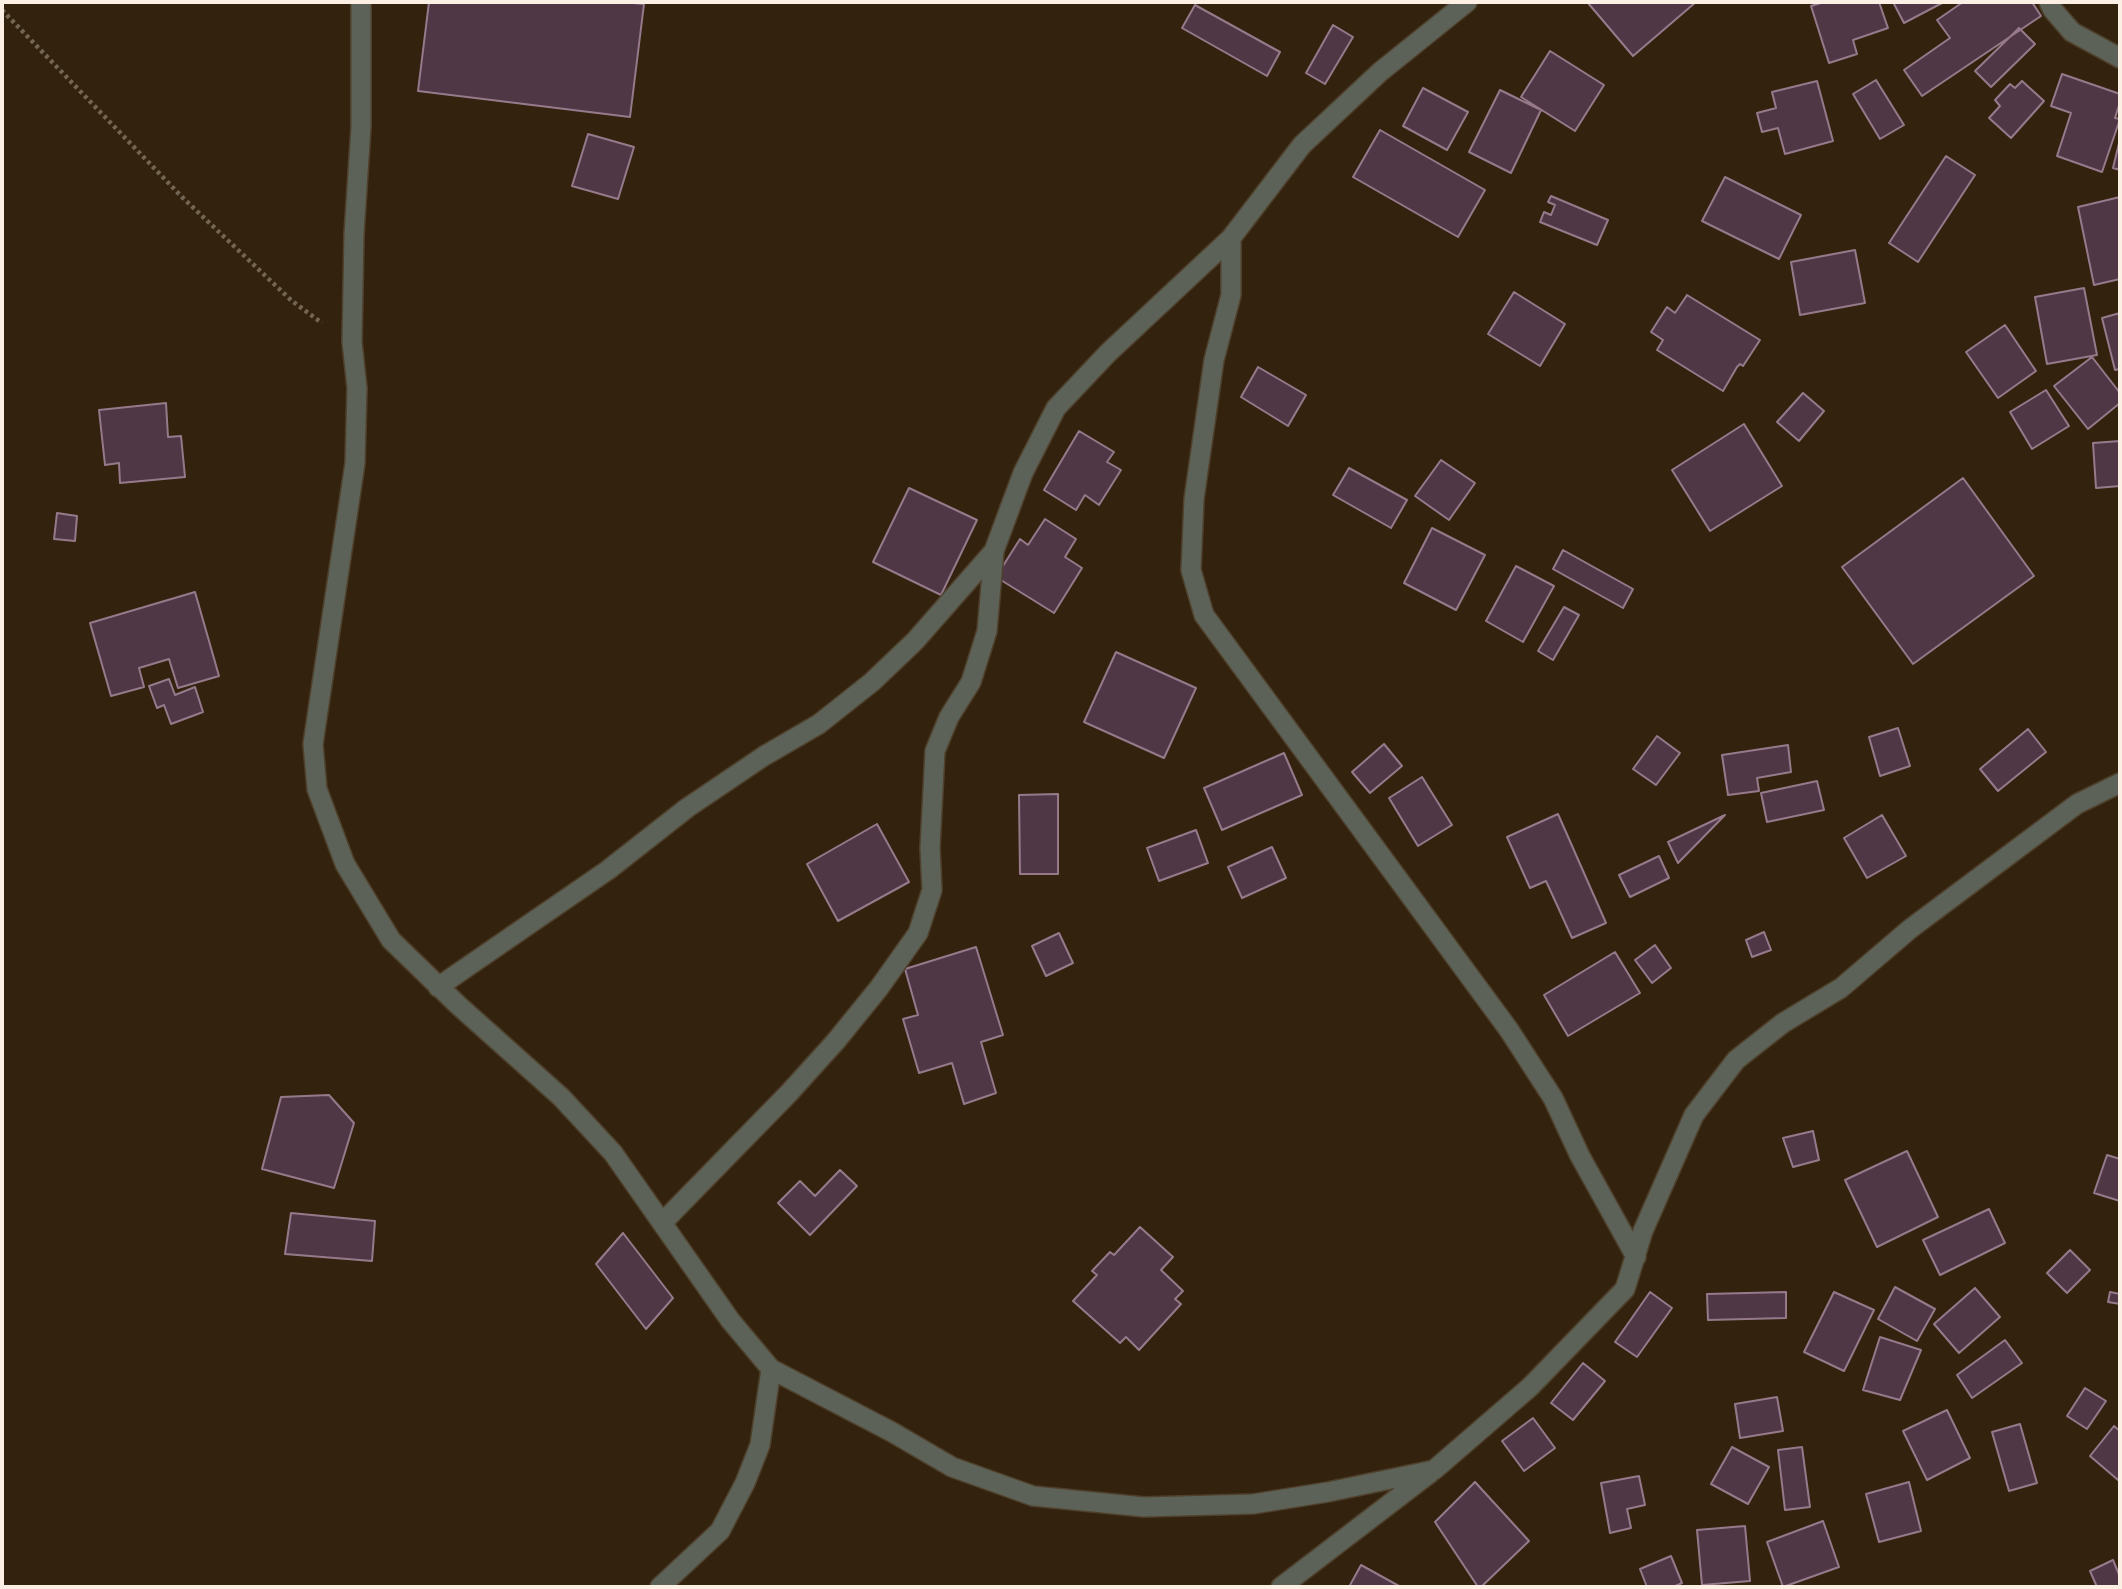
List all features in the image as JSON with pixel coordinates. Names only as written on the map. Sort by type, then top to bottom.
[{"type":"street","points":[[361,2],[361,127],[354,234],[352,342],[357,388],[355,463],[313,744],[317,789],[345,864],[391,940],[438,987],[561,1097],[613,1153],[730,1320],[771,1369],[892,1432],[952,1467],[1034,1496],[1144,1507],[1253,1504],[1434,1470]]},
{"type":"street","points":[[662,1223],[836,1041],[879,988],[918,933],[932,890],[930,848],[935,751],[949,717],[971,682],[987,631],[994,551],[1023,473],[1056,408],[1108,353],[1231,238],[1302,145],[1380,72],[1467,2]]},
{"type":"street","points":[[2049,2],[2071,32],[2120,58]]},
{"type":"street","points":[[1231,238],[1231,295],[1214,360],[1194,499],[1191,570],[1205,615],[1509,1031],[1553,1098],[1580,1156],[1636,1257]]},
{"type":"street","points":[[438,987],[608,870],[687,808],[819,723],[872,682],[915,640],[994,551]]},
{"type":"street","points":[[1281,1587],[1434,1470],[1530,1387],[1625,1289],[1643,1231],[1694,1115],[1736,1060],[1783,1023],[1841,988],[1910,929],[2077,804],[2120,783]]},
{"type":"street","points":[[660,1587],[720,1531],[760,1445],[771,1369]]},
{"type":"path","points":[[2,10],[182,197],[292,301],[352,342]]},
{"type":"building","points":[[429,2],[644,4],[630,117],[418,91]]},
{"type":"building","points":[[1696,2],[1633,56],[1588,3]]},
{"type":"building","points":[[1824,2],[1879,2],[1888,28],[1853,40],[1857,54],[1829,63],[1811,6]]},
{"type":"building","points":[[1893,2],[1944,2],[1904,23]]},
{"type":"building","points":[[1963,2],[2032,2],[2041,16],[1922,96],[1904,70],[1950,38],[1937,20]]},
{"type":"building","points":[[1195,5],[1280,52],[1267,76],[1182,28]]},
{"type":"building","points":[[1333,25],[1353,37],[1325,84],[1306,73]]},
{"type":"building","points":[[2019,28],[2035,44],[1991,87],[1975,71]]},
{"type":"building","points":[[1550,51],[1604,85],[1575,131],[1521,97]]},
{"type":"building","points":[[2062,74],[2120,94],[2115,118],[2120,119],[2102,172],[2057,156],[2071,113],[2051,106]]},
{"type":"building","points":[[1876,80],[1904,125],[1880,139],[1853,94]]},
{"type":"building","points":[[1817,81],[1833,141],[1785,154],[1778,128],[1762,132],[1757,113],[1776,108],[1772,92]]},
{"type":"building","points":[[2022,81],[2044,101],[2011,138],[1989,118],[2000,106],[1995,100],[2010,84],[2015,88]]},
{"type":"building","points":[[1423,88],[1468,112],[1447,150],[1403,126]]},
{"type":"building","points":[[1500,90],[1541,110],[1511,173],[1469,152]]},
{"type":"building","points":[[1380,130],[1485,190],[1458,237],[1353,177]]},
{"type":"building","points":[[588,134],[634,147],[618,199],[572,186]]},
{"type":"building","points":[[2120,139],[2120,170],[2113,168]]},
{"type":"building","points":[[1946,156],[1975,175],[1918,262],[1889,243]]},
{"type":"building","points":[[1725,177],[1801,215],[1779,259],[1702,221]]},
{"type":"building","points":[[1551,196],[1608,220],[1597,245],[1540,222],[1544,212],[1551,215],[1555,205],[1548,202]]},
{"type":"building","points":[[2120,197],[2120,279],[2094,285],[2078,207]]},
{"type":"building","points":[[1855,250],[1865,303],[1800,315],[1791,262]]},
{"type":"building","points":[[2084,288],[2097,355],[2047,364],[2035,297]]},
{"type":"building","points":[[1514,292],[1565,324],[1540,366],[1488,334]]},
{"type":"building","points":[[1687,295],[1760,340],[1743,366],[1740,364],[1737,367],[1723,391],[1657,350],[1663,340],[1651,332],[1667,307],[1675,313]]},
{"type":"building","points":[[2120,313],[2120,369],[2115,370],[2102,318]]},
{"type":"building","points":[[2005,325],[2036,371],[1998,398],[1966,352]]},
{"type":"building","points":[[2092,357],[2120,393],[2120,403],[2088,429],[2054,386]]},
{"type":"building","points":[[1258,367],[1306,395],[1288,426],[1241,397]]},
{"type":"building","points":[[2046,390],[2069,426],[2032,449],[2010,412]]},
{"type":"building","points":[[1803,393],[1824,411],[1799,441],[1777,422]]},
{"type":"building","points":[[166,403],[168,437],[181,436],[185,477],[120,483],[119,463],[105,465],[99,410]]},
{"type":"building","points":[[1744,424],[1782,486],[1710,531],[1672,470]]},
{"type":"building","points":[[1079,431],[1114,452],[1107,462],[1121,470],[1099,505],[1085,495],[1076,510],[1044,490]]},
{"type":"building","points":[[2120,441],[2120,486],[2096,488],[2093,443]]},
{"type":"building","points":[[1441,460],[1475,483],[1449,520],[1415,496]]},
{"type":"building","points":[[1349,468],[1407,500],[1391,528],[1333,495]]},
{"type":"building","points":[[1963,478],[2034,576],[1913,664],[1842,567]]},
{"type":"building","points":[[909,488],[977,520],[941,595],[873,562]]},
{"type":"building","points":[[57,513],[77,516],[75,541],[54,539]]},
{"type":"building","points":[[1045,519],[1076,539],[1065,557],[1082,568],[1054,613],[996,577],[1020,539],[1028,545]]},
{"type":"building","points":[[1432,528],[1485,555],[1456,610],[1404,583]]},
{"type":"building","points":[[1563,550],[1633,589],[1623,608],[1553,569]]},
{"type":"building","points":[[1516,566],[1554,586],[1523,642],[1486,621]]},
{"type":"building","points":[[195,592],[219,676],[178,688],[169,659],[139,668],[144,687],[111,696],[90,623]]},
{"type":"building","points":[[1564,607],[1579,615],[1553,660],[1538,651]]},
{"type":"building","points":[[1116,652],[1196,688],[1164,758],[1084,722]]},
{"type":"building","points":[[169,679],[175,695],[195,687],[203,712],[171,724],[164,705],[157,708],[149,686]]},
{"type":"building","points":[[1898,728],[1910,766],[1880,776],[1869,737]]},
{"type":"building","points":[[2028,729],[2046,752],[1998,791],[1980,769]]},
{"type":"building","points":[[1657,736],[1680,753],[1656,785],[1633,769]]},
{"type":"building","points":[[1384,744],[1402,766],[1370,793],[1352,772]]},
{"type":"building","points":[[1788,745],[1791,772],[1757,778],[1759,791],[1728,795],[1722,755]]},
{"type":"building","points":[[1284,753],[1302,795],[1222,830],[1204,788]]},
{"type":"building","points":[[1422,777],[1452,825],[1418,846],[1389,798]]},
{"type":"building","points":[[1817,781],[1824,810],[1767,822],[1761,793]]},
{"type":"building","points":[[1058,794],[1058,874],[1020,874],[1019,795]]},
{"type":"building","points":[[1558,814],[1606,923],[1572,938],[1546,881],[1530,888],[1507,837]]},
{"type":"building","points":[[1725,815],[1678,863],[1668,842]]},
{"type":"building","points":[[1882,815],[1906,856],[1867,878],[1844,838]]},
{"type":"building","points":[[877,824],[909,882],[838,921],[807,864]]},
{"type":"building","points":[[1196,830],[1208,863],[1159,881],[1147,848]]},
{"type":"building","points":[[1272,847],[1286,878],[1242,898],[1228,867]]},
{"type":"building","points":[[1659,856],[1669,878],[1630,897],[1619,875]]},
{"type":"building","points":[[1764,932],[1771,950],[1752,957],[1746,940]]},
{"type":"building","points":[[1059,933],[1073,963],[1046,976],[1032,946]]},
{"type":"building","points":[[1655,945],[1671,968],[1652,983],[1635,960]]},
{"type":"building","points":[[976,947],[1003,1035],[981,1042],[996,1093],[964,1104],[952,1063],[919,1073],[903,1019],[918,1015],[905,969]]},
{"type":"building","points":[[1615,952],[1640,993],[1568,1036],[1544,995]]},
{"type":"building","points":[[329,1095],[354,1123],[334,1188],[262,1169],[281,1097]]},
{"type":"building","points":[[1813,1131],[1819,1160],[1793,1167],[1783,1138]]},
{"type":"building","points":[[1907,1151],[1938,1217],[1877,1247],[1845,1180]]},
{"type":"building","points":[[2107,1155],[2120,1159],[2120,1201],[2094,1193]]},
{"type":"building","points":[[840,1170],[857,1186],[810,1235],[778,1203],[800,1181],[815,1196]]},
{"type":"building","points":[[1989,1209],[2005,1243],[1940,1275],[1923,1240]]},
{"type":"building","points":[[291,1213],[375,1221],[372,1261],[285,1254]]},
{"type":"building","points":[[1140,1227],[1173,1257],[1161,1270],[1183,1291],[1175,1299],[1181,1304],[1139,1350],[1126,1337],[1120,1343],[1073,1301],[1097,1275],[1092,1271],[1110,1252],[1114,1255]]},
{"type":"building","points":[[623,1233],[673,1298],[646,1329],[596,1264]]},
{"type":"building","points":[[2070,1250],[2090,1270],[2067,1293],[2047,1273]]},
{"type":"building","points":[[1895,1287],[1935,1309],[1917,1341],[1878,1319]]},
{"type":"building","points":[[1975,1288],[2000,1317],[1959,1353],[1934,1324]]},
{"type":"building","points":[[1650,1292],[1672,1308],[1637,1357],[1615,1342]]},
{"type":"building","points":[[1786,1292],[1786,1318],[1708,1320],[1707,1294]]},
{"type":"building","points":[[1834,1292],[1874,1310],[1844,1371],[1804,1352]]},
{"type":"building","points":[[2110,1292],[2120,1294],[2120,1304],[2108,1302]]},
{"type":"building","points":[[1880,1337],[1921,1350],[1900,1400],[1863,1390]]},
{"type":"building","points":[[2005,1340],[2022,1363],[1972,1398],[1957,1375]]},
{"type":"building","points":[[1583,1363],[1605,1381],[1573,1420],[1551,1403]]},
{"type":"building","points":[[2085,1388],[2106,1401],[2087,1429],[2067,1416]]},
{"type":"building","points":[[1777,1397],[1783,1431],[1740,1438],[1735,1404]]},
{"type":"building","points":[[1947,1410],[1970,1458],[1927,1480],[1903,1431]]},
{"type":"building","points":[[1533,1418],[1555,1448],[1524,1471],[1502,1441]]},
{"type":"building","points":[[2020,1424],[2037,1483],[2009,1491],[1992,1432]]},
{"type":"building","points":[[2114,1426],[2120,1431],[2118,1480],[2090,1456]]},
{"type":"building","points":[[1732,1447],[1769,1467],[1748,1504],[1711,1484]]},
{"type":"building","points":[[1802,1447],[1810,1507],[1785,1510],[1778,1450]]},
{"type":"building","points":[[1639,1476],[1645,1505],[1627,1509],[1631,1528],[1610,1533],[1601,1483]]},
{"type":"building","points":[[1475,1482],[1529,1541],[1481,1587],[1478,1587],[1435,1522]]},
{"type":"building","points":[[1909,1482],[1921,1531],[1879,1542],[1866,1494]]},
{"type":"building","points":[[1823,1521],[1839,1567],[1783,1587],[1767,1542]]},
{"type":"building","points":[[1745,1526],[1750,1581],[1702,1585],[1697,1530]]},
{"type":"building","points":[[1671,1556],[1682,1583],[1673,1587],[1647,1587],[1640,1569]]},
{"type":"building","points":[[2113,1560],[2120,1577],[2120,1587],[2097,1587],[2090,1571]]},
{"type":"building","points":[[1361,1565],[1399,1586],[1349,1587]]}]
